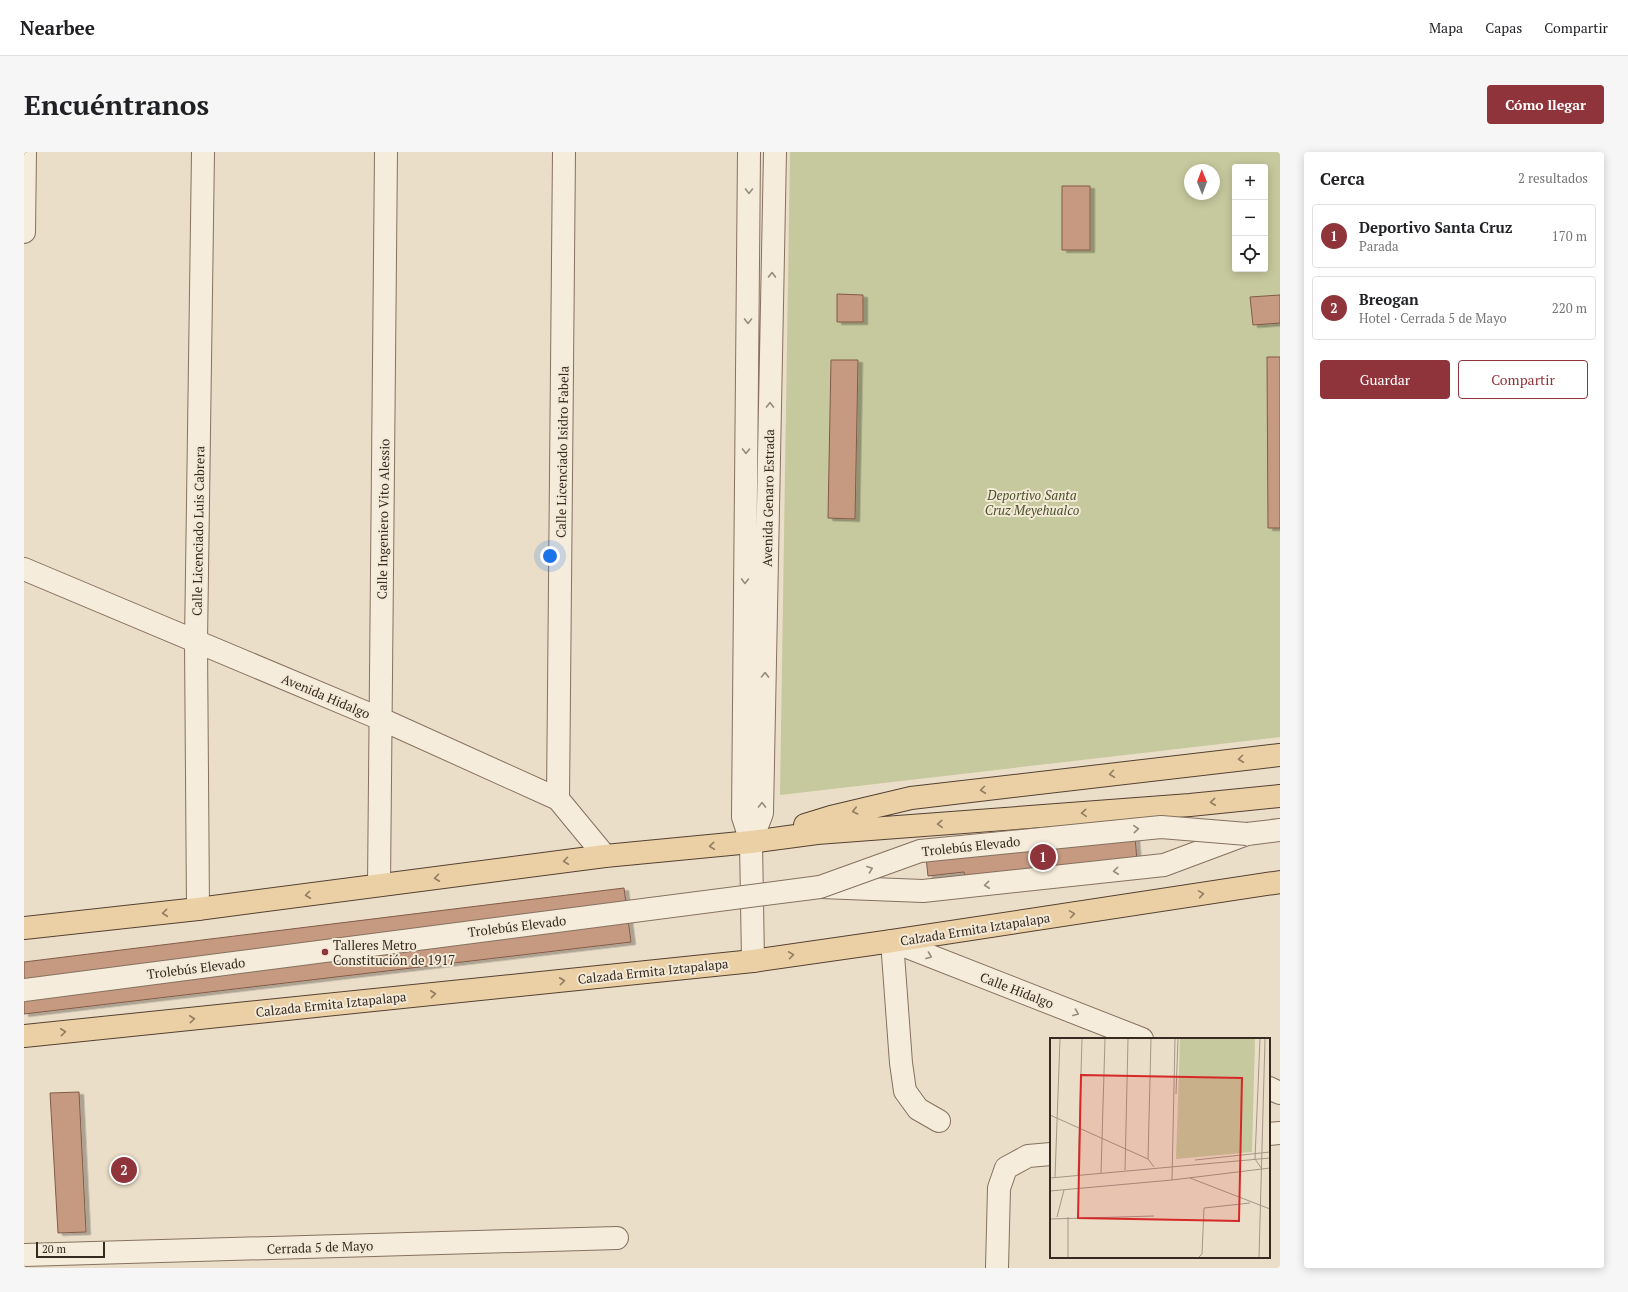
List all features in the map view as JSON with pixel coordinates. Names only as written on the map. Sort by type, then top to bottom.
[{"type":"main road","points":[[751,842],[831,817],[911,798],[1280,755]]},
{"type":"main road","points":[[24,928],[198,909],[605,856],[751,842],[823,833],[1190,805],[1280,796]]},
{"type":"main road","name":"Calzada Ermita Iztapalapa","points":[[24,1036],[753,961],[1280,882]]},
{"type":"street","points":[[24,232],[25,152]]},
{"type":"street","name":"Calle Licenciado Luis Cabrera","points":[[198,909],[196,642],[203,152]]},
{"type":"street","name":"Calle Ingeniero Vito Alessio","points":[[379,885],[386,152]]},
{"type":"street","name":"Calle Licenciado Isidro Fabela","points":[[558,800],[564,152]]},
{"type":"street","name":"Avenida Genaro Estrada","points":[[749,152],[743,817],[751,842],[753,961]]},
{"type":"street","name":"Avenida Genaro Estrada","points":[[751,842],[762,813],[775,152]]},
{"type":"street","name":"Avenida Hidalgo","points":[[24,569],[381,719],[558,800],[605,856]]},
{"type":"street","name":"Trolebús Elevado","points":[[820,887],[920,851],[1161,827],[1247,834],[1280,830]]},
{"type":"street","name":"Trolebús Elevado","points":[[24,990],[820,887],[923,891],[1164,865],[1247,834]]},
{"type":"street","points":[[892,941],[901,1063],[905,1091],[918,1109],[939,1121]]},
{"type":"street","name":"Calle Hidalgo","points":[[892,941],[1139,1038]]},
{"type":"street","points":[[1270,1088],[1280,1093]]},
{"type":"street","points":[[1270,1134],[1280,1133]]},
{"type":"street","points":[[997,1268],[999,1188],[1006,1168],[1028,1156],[1050,1154]]},
{"type":"street","name":"Cerrada 5 de Mayo","points":[[24,1255],[617,1238]]},
{"type":"green space","name":"Deportivo Santa Cruz Meyehualco","points":[[790,152],[1280,152],[1280,737],[780,795]]},
{"type":"building","points":[[1062,186],[1090,186],[1090,250],[1062,250]]},
{"type":"building","points":[[837,294],[863,295],[863,322],[837,322]]},
{"type":"building","points":[[1280,295],[1280,323],[1253,325],[1250,297]]},
{"type":"building","points":[[1267,357],[1280,357],[1280,528],[1268,528]]},
{"type":"building","points":[[831,360],[858,360],[855,519],[828,518]]},
{"type":"building","points":[[1135,836],[1137,861],[965,879],[964,872],[928,876],[926,858]]},
{"type":"building","name":"Talleres Metro Constitución de 1917","points":[[624,888],[631,942],[24,1014],[24,962]]},
{"type":"building","points":[[79,1092],[86,1232],[58,1233],[50,1093]]},
{"type":"place","name":"Deportivo Santa Cruz","points":[[1043,857]]},
{"type":"place","name":"Talleres Metro Constitución de 1917","points":[[325,952]]},
{"type":"place","name":"Breogan","points":[[124,1170]]}]
